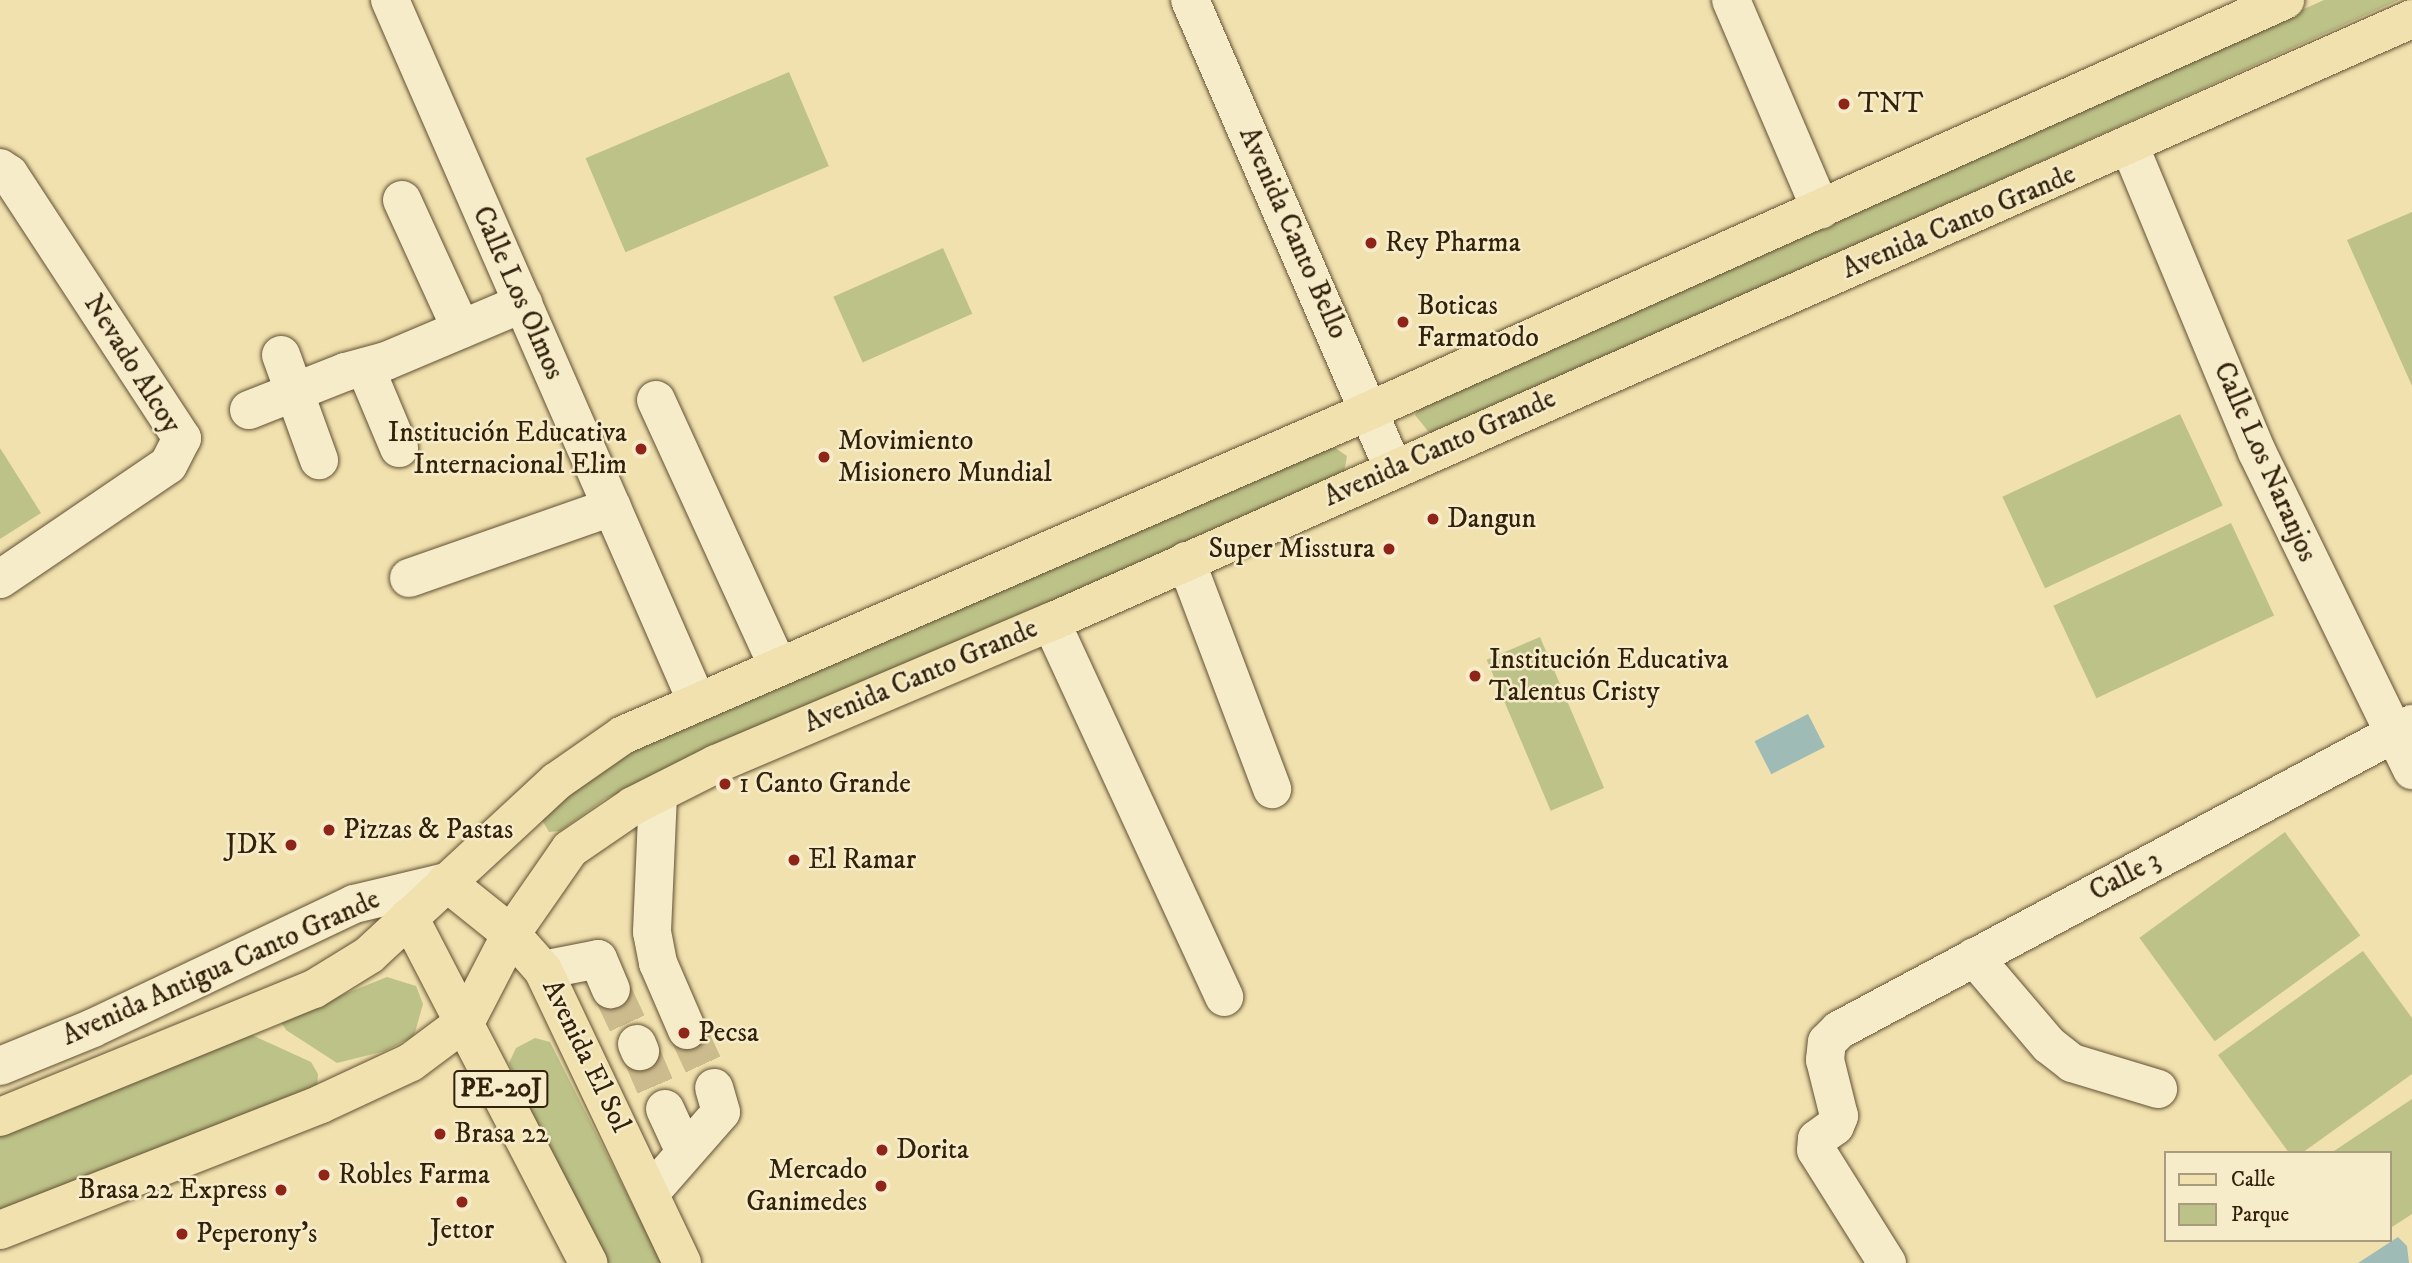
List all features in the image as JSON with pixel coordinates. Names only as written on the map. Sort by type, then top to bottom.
[{"type":"main road","points":[[0,1116],[314,989],[369,955],[557,781],[623,735],[1371,410],[2285,0]]},
{"type":"main road","name":"Avenida Canto Grande","points":[[466,1021],[511,934],[570,849],[658,794],[737,753],[1051,622],[1393,468],[2130,147],[2412,19]]},
{"type":"main road","name":"Avenida El Sol","points":[[446,882],[511,934],[543,970],[651,1192],[682,1263]]},
{"type":"main road","name":"PE-20J","points":[[409,917],[466,1021],[588,1263]]},
{"type":"main road","points":[[0,1230],[360,1088],[411,1062],[466,1021]]},
{"type":"street","name":"Calle Los Olmos","points":[[390,0],[697,702]]},
{"type":"street","name":"Avenida Canto Bello","points":[[1189,0],[1371,410],[1393,468]]},
{"type":"street","points":[[1731,0],[1821,209]]},
{"type":"street","name":"Calle Los Naranjos","points":[[2130,147],[2257,452],[2401,729],[2412,770]]},
{"type":"street","name":"Nevado Alcoy","points":[[0,168],[9,174],[181,438],[168,465],[0,579]]},
{"type":"street","points":[[402,200],[461,329]]},
{"type":"street","points":[[249,410],[365,367],[523,303]]},
{"type":"street","points":[[281,355],[319,460]]},
{"type":"street","points":[[365,367],[399,448]]},
{"type":"street","points":[[656,400],[778,667]]},
{"type":"street","points":[[409,578],[612,507]]},
{"type":"street","points":[[1186,561],[1272,789]]},
{"type":"street","points":[[1051,622],[1224,997]]},
{"type":"street","name":"Calle 3","points":[[1887,1263],[1816,1150],[1817,1139],[1835,1126],[1839,1116],[1825,1060],[1827,1042],[1839,1030],[2401,729]]},
{"type":"street","points":[[658,794],[652,932],[658,963],[687,1030]]},
{"type":"street","name":"Avenida Antigua Canto Grande","points":[[0,1066],[93,1028],[354,904],[446,882]]},
{"type":"street","points":[[543,970],[604,974],[652,932]]},
{"type":"street","points":[[1974,957],[2049,1045],[2072,1063],[2158,1089]]},
{"type":"street","points":[[651,1192],[721,1112],[713,1088]]},
{"type":"street","points":[[665,1109],[685,1152]]},
{"type":"green space","points":[[2324,0],[2399,0],[1432,436],[1415,415],[1425,400]]},
{"type":"green space","points":[[789,72],[829,166],[625,252],[586,158]]},
{"type":"green space","points":[[2412,212],[2412,386],[2347,240]]},
{"type":"green space","points":[[943,248],[972,314],[863,363],[833,297]]},
{"type":"green space","points":[[2180,414],[2223,506],[2045,588],[2002,497]]},
{"type":"green space","points":[[1331,445],[1347,456],[1344,473],[605,799],[560,831],[549,832],[542,820],[545,805],[642,746]]},
{"type":"green space","points":[[0,448],[41,513],[0,539]]},
{"type":"green space","points":[[2231,523],[2274,615],[2096,698],[2053,606]]},
{"type":"green space","points":[[1540,637],[1604,788],[1551,811],[1487,660]]},
{"type":"green space","points":[[2285,832],[2360,936],[2215,1041],[2139,938]]},
{"type":"green space","points":[[2363,951],[2412,1018],[2412,1074],[2305,1151],[2288,1151],[2218,1055]]},
{"type":"green space","points":[[387,977],[416,986],[423,1004],[414,1036],[385,1051],[337,1063],[286,1030],[280,1020]]},
{"type":"green space","points":[[252,1035],[311,1062],[318,1074],[317,1088],[0,1215],[0,1131]]},
{"type":"green space","points":[[535,1038],[550,1042],[662,1263],[602,1263],[509,1063],[516,1048]]},
{"type":"green space","points":[[2412,1099],[2412,1214],[2391,1228],[2391,1151],[2334,1151]]},
{"type":"water","points":[[1808,714],[1825,747],[1771,774],[1755,741]]},
{"type":"water","points":[[2398,1237],[2407,1246],[2409,1263],[2358,1263],[2391,1242]]},
{"type":"tunnel","points":[[611,989],[637,1044]]},
{"type":"tunnel","points":[[687,1030],[714,1088]]},
{"type":"tunnel","points":[[640,1051],[665,1109]]},
{"type":"place","name":"TNT","points":[[1844,104]]},
{"type":"place","name":"Rey Pharma","points":[[1371,243]]},
{"type":"place","name":"Boticas Farmatodo","points":[[1403,322]]},
{"type":"place","name":"Institución Educativa Internacional Elim","points":[[641,449]]},
{"type":"place","name":"Movimiento Misionero Mundial","points":[[824,457]]},
{"type":"place","name":"Dangun","points":[[1433,519]]},
{"type":"place","name":"Super Misstura","points":[[1389,549]]},
{"type":"place","name":"Institución Educativa Talentus Cristy","points":[[1475,676]]},
{"type":"place","name":"1 Canto Grande","points":[[725,784]]},
{"type":"place","name":"Pizzas & Pastas","points":[[329,830]]},
{"type":"place","name":"JDK","points":[[291,845]]},
{"type":"place","name":"El Ramar","points":[[794,860]]},
{"type":"place","name":"Pecsa","points":[[684,1033]]},
{"type":"place","name":"Brasa 22","points":[[440,1134]]},
{"type":"place","name":"Dorita","points":[[882,1150]]},
{"type":"place","name":"Robles Farma","points":[[324,1175]]},
{"type":"place","name":"Mercado Ganimedes","points":[[881,1186]]},
{"type":"place","name":"Brasa 22 Express","points":[[281,1190]]},
{"type":"place","name":"Jettor","points":[[462,1202]]},
{"type":"place","name":"Peperony's","points":[[182,1234]]}]
